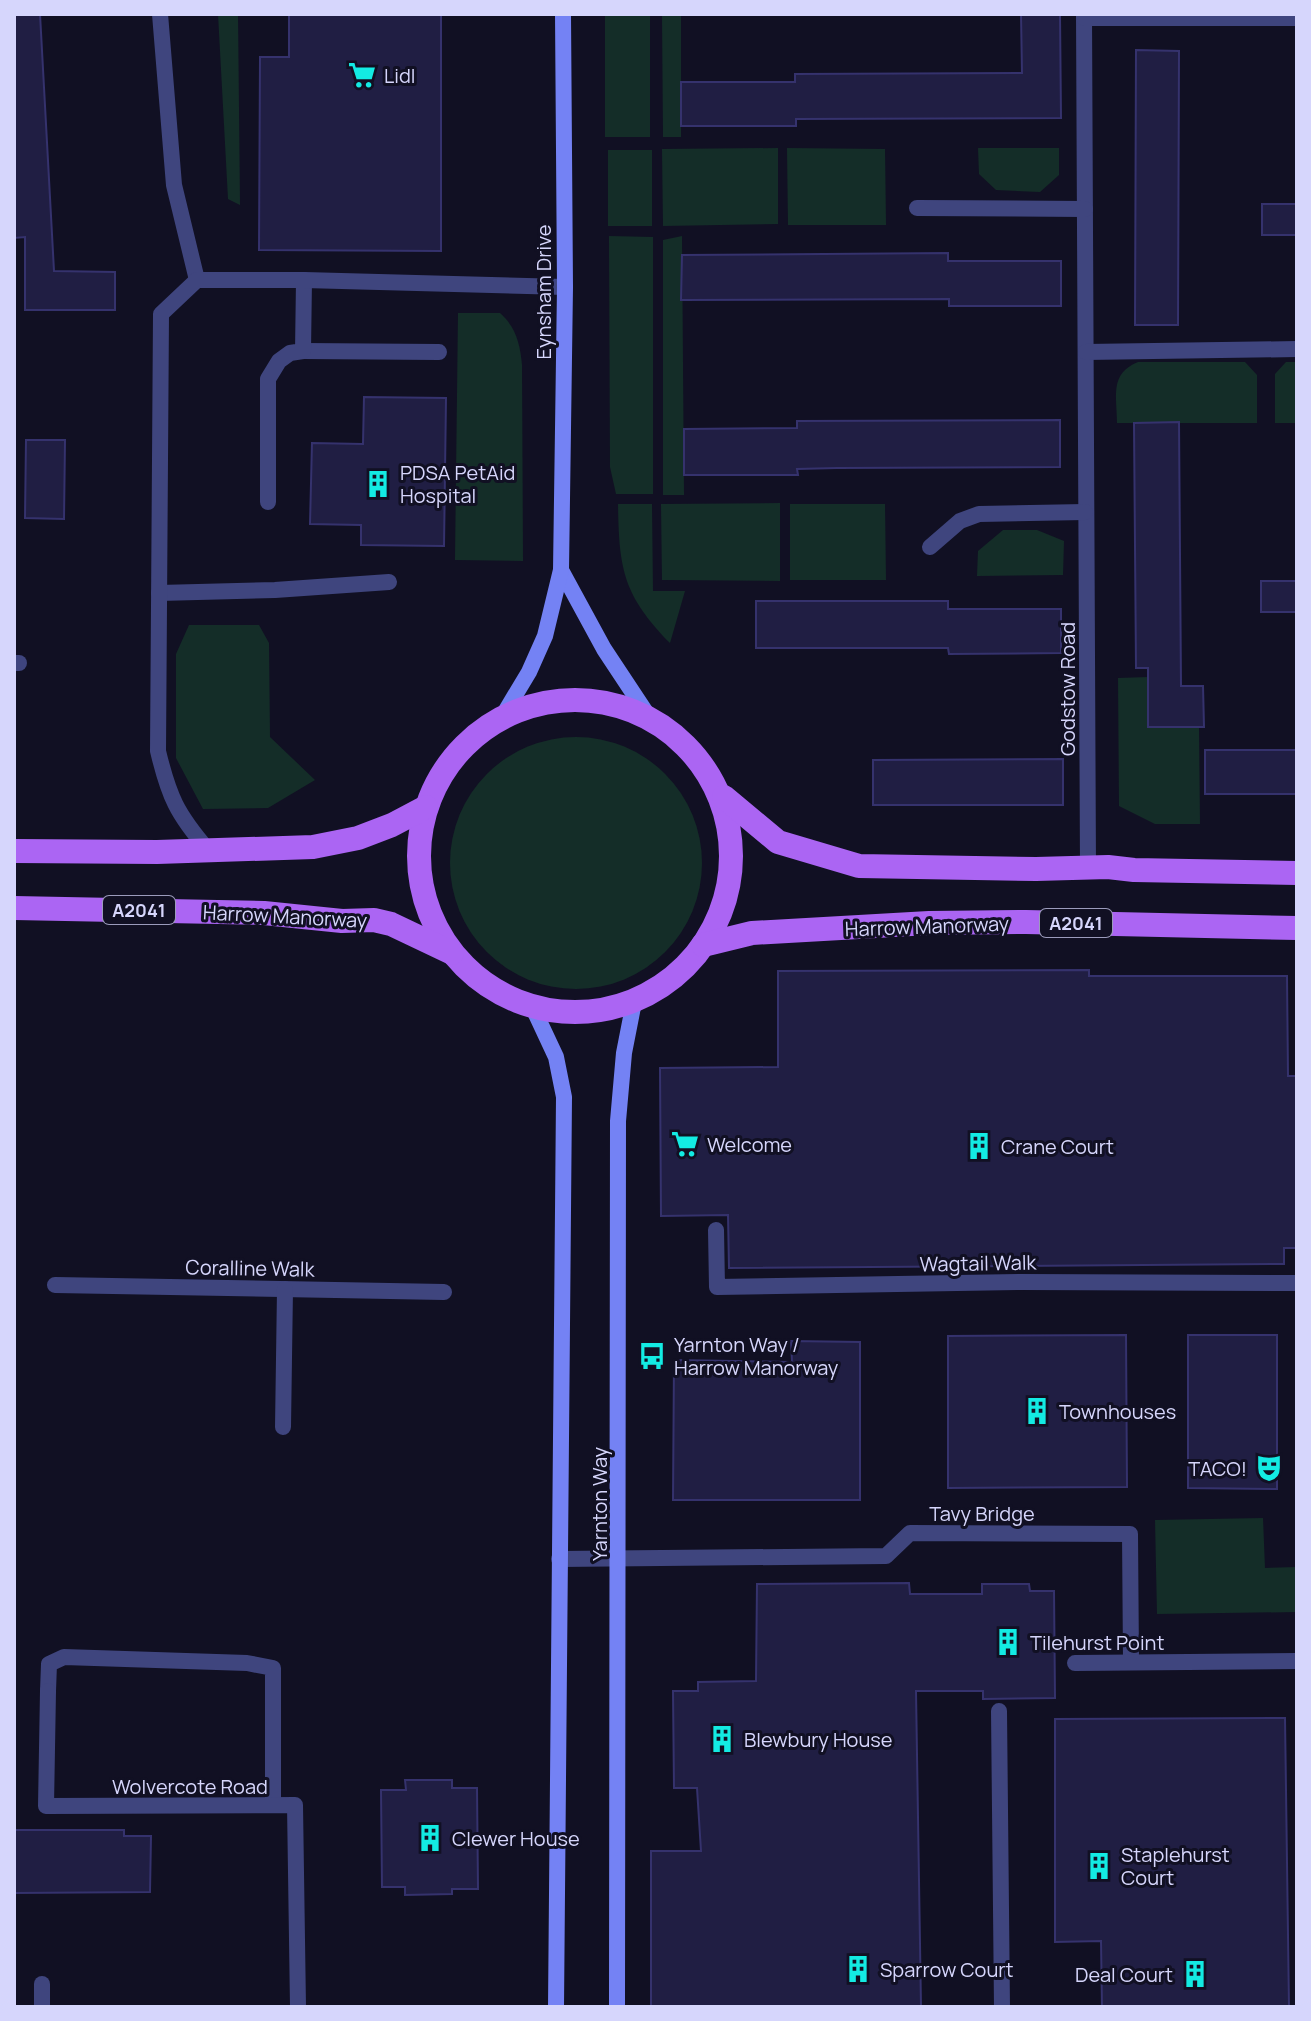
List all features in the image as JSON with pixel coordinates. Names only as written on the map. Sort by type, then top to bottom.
[{"type":"main road","name":"A2041","points":[[724,797],[731,828],[730,880],[720,915],[703,945],[682,968],[656,990],[634,1002],[596,1011],[564,1013],[534,1010],[498,995],[452,953],[432,917],[421,880],[421,827],[426,807],[442,774],[470,740],[505,712],[543,703],[567,702],[619,708],[651,720],[677,738],[704,766],[724,797],[778,842],[859,866],[1088,867],[1297,873]]},
{"type":"main road","points":[[14,851],[313,847],[358,838],[426,807]]},
{"type":"main road","name":"Harrow Manorway","points":[[14,908],[264,913],[342,921],[374,920],[391,924],[452,953]]},
{"type":"main road","name":"Harrow Manorway","points":[[703,945],[752,933],[929,923],[1297,928]]},
{"type":"street","points":[[160,14],[174,185],[197,280]]},
{"type":"street","name":"Eynsham Drive","points":[[505,712],[529,672],[545,636],[561,570],[565,287],[563,14]]},
{"type":"street","name":"Godstow Road","points":[[1088,867],[1084,16],[1297,18]]},
{"type":"street","points":[[917,208],[1085,209]]},
{"type":"street","points":[[208,850],[179,813],[168,791],[158,751],[161,314],[197,280],[565,287]]},
{"type":"street","points":[[303,351],[304,280]]},
{"type":"street","points":[[1086,352],[1297,349]]},
{"type":"street","points":[[268,502],[268,379],[279,361],[290,353],[303,351],[439,352]]},
{"type":"street","points":[[930,547],[960,521],[979,514],[1085,512]]},
{"type":"street","name":"Eynsham Drive","points":[[561,570],[604,649],[651,720]]},
{"type":"street","points":[[159,593],[275,590],[389,582]]},
{"type":"street","name":"Yarnton Way","points":[[617,2007],[618,1121],[624,1053],[634,1002]]},
{"type":"street","name":"Yarnton Way","points":[[534,1010],[556,1057],[564,1097],[556,2007]]},
{"type":"street","name":"Wagtail Walk","points":[[716,1230],[717,1287],[1022,1282],[1297,1283]]},
{"type":"street","name":"Coralline Walk","points":[[55,1285],[444,1292]]},
{"type":"street","points":[[283,1427],[285,1289]]},
{"type":"street","name":"Tavy Bridge","points":[[619,1559],[886,1556],[910,1533],[1130,1534],[1131,1661]]},
{"type":"street","points":[[559,1559],[619,1559]]},
{"type":"street","name":"Wolvercote Road","points":[[273,1805],[273,1668],[247,1663],[64,1657],[49,1664],[46,1806],[295,1805],[298,2007]]},
{"type":"street","points":[[1075,1663],[1297,1661]]},
{"type":"street","points":[[999,1711],[1002,2007]]},
{"type":"street","points":[[42,1984],[42,2007]]},
{"type":"green space","points":[[218,14],[238,14],[240,205],[228,199]]},
{"type":"green space","points":[[605,14],[650,14],[650,137],[605,137]]},
{"type":"green space","points":[[662,14],[681,14],[681,137],[663,137]]},
{"type":"green space","points":[[778,148],[778,224],[663,226],[662,149]]},
{"type":"green space","points":[[787,148],[885,149],[886,225],[788,225]]},
{"type":"green space","points":[[978,148],[1059,148],[1059,175],[1040,192],[996,190],[979,174]]},
{"type":"green space","points":[[608,150],[652,150],[652,226],[608,226]]},
{"type":"green space","points":[[609,236],[653,237],[653,494],[616,494],[610,467]]},
{"type":"green space","points":[[682,236],[684,495],[663,495],[663,240]]},
{"type":"green space","points":[[458,313],[500,313],[510,324],[518,343],[522,365],[523,561],[455,560]]},
{"type":"green space","points":[[1138,362],[1245,362],[1257,375],[1257,423],[1117,423],[1119,379],[1122,373]]},
{"type":"green space","points":[[1286,362],[1297,362],[1297,423],[1275,423],[1275,374]]},
{"type":"green space","points":[[780,503],[780,581],[662,580],[661,504]]},
{"type":"green space","points":[[618,504],[652,504],[653,591],[685,591],[670,643],[642,610],[627,580],[622,564]]},
{"type":"green space","points":[[790,504],[885,504],[886,580],[790,580]]},
{"type":"green space","points":[[1003,530],[1037,530],[1064,541],[1063,575],[977,576],[978,551]]},
{"type":"green space","points":[[189,625],[259,625],[269,643],[270,737],[315,780],[268,808],[203,809],[176,758],[176,654]]},
{"type":"green space","points":[[1148,677],[1148,727],[1199,727],[1200,824],[1155,824],[1119,806],[1118,678]]},
{"type":"green space","points":[[576,737],[613,742],[646,758],[665,774],[681,793],[697,826],[702,863],[697,900],[681,933],[665,952],[646,968],[613,984],[576,989],[539,984],[506,968],[487,952],[471,933],[455,900],[450,863],[455,826],[471,793],[487,774],[506,758],[539,742]]},
{"type":"green space","points":[[1263,1518],[1265,1568],[1297,1567],[1297,1612],[1157,1614],[1155,1520]]},
{"type":"building","points":[[14,14],[40,14],[54,271],[115,272],[115,310],[25,310],[25,237],[14,238]]},
{"type":"building","points":[[289,14],[441,14],[441,251],[259,250],[260,57],[289,57]]},
{"type":"building","points":[[1021,14],[1060,14],[1061,118],[796,119],[796,126],[681,126],[681,82],[795,82],[795,74],[1022,73]]},
{"type":"building","points":[[1136,50],[1179,51],[1178,325],[1135,325]]},
{"type":"building","points":[[1262,204],[1297,204],[1297,235],[1262,235]]},
{"type":"building","points":[[948,253],[948,261],[1061,261],[1061,306],[949,306],[949,299],[681,300],[682,255]]},
{"type":"building","name":"PDSA PetAid Hospital","points":[[364,397],[446,398],[444,546],[361,545],[361,525],[310,524],[312,443],[363,444]]},
{"type":"building","points":[[1060,420],[1060,467],[837,468],[797,469],[798,475],[684,475],[684,429],[797,428],[797,421]]},
{"type":"building","points":[[1179,422],[1181,686],[1203,686],[1204,727],[1148,727],[1148,668],[1136,668],[1134,423]]},
{"type":"building","points":[[26,440],[65,440],[64,519],[25,518]]},
{"type":"building","points":[[1261,581],[1297,581],[1297,612],[1261,612]]},
{"type":"building","points":[[756,601],[948,601],[948,609],[1061,609],[1061,653],[949,654],[948,648],[756,648]]},
{"type":"building","points":[[1205,750],[1297,750],[1297,794],[1205,794]]},
{"type":"building","points":[[1063,759],[1063,805],[873,805],[873,760]]},
{"type":"building","name":"Crane Court","points":[[1089,970],[1089,976],[1287,976],[1288,1076],[1297,1076],[1297,1248],[1284,1248],[1284,1264],[729,1268],[728,1215],[661,1216],[660,1068],[778,1067],[778,971]]},
{"type":"building","name":"Townhouses","points":[[1126,1335],[1127,1487],[948,1488],[948,1336]]},
{"type":"building","points":[[1188,1335],[1277,1335],[1277,1489],[1188,1488]]},
{"type":"building","points":[[791,1341],[860,1342],[860,1500],[673,1500],[674,1360],[792,1362]]},
{"type":"building","points":[[909,1583],[910,1594],[982,1594],[982,1584],[1029,1584],[1030,1591],[1054,1591],[1055,1698],[983,1699],[983,1691],[916,1691],[921,2007],[651,2007],[651,1851],[701,1851],[697,1788],[674,1788],[673,1691],[698,1691],[698,1682],[756,1681],[757,1584]]},
{"type":"building","points":[[1285,1718],[1289,2007],[1102,2007],[1101,1941],[1055,1942],[1055,1719]]},
{"type":"building","name":"Clewer House","points":[[405,1780],[452,1780],[452,1788],[477,1788],[478,1889],[452,1889],[452,1894],[405,1895],[405,1887],[382,1887],[381,1790],[406,1790]]},
{"type":"building","points":[[14,1830],[124,1830],[124,1836],[151,1836],[150,1892],[14,1893]]},
{"type":"place","name":"Lidl","points":[[362,75]]},
{"type":"place","name":"PDSA PetAid Hospital","points":[[378,484]]},
{"type":"place","name":"Welcome","points":[[685,1144]]},
{"type":"place","name":"Crane Court","points":[[979,1146]]},
{"type":"place","name":"Yarnton Way / Harrow Manorway","points":[[652,1356]]},
{"type":"place","name":"Townhouses","points":[[1037,1411]]},
{"type":"place","name":"TACO!","points":[[1269,1468]]},
{"type":"place","name":"Tilehurst Point","points":[[1008,1642]]},
{"type":"place","name":"Blewbury House","points":[[722,1739]]},
{"type":"place","name":"Clewer House","points":[[430,1838]]},
{"type":"place","name":"Staplehurst Court","points":[[1099,1866]]},
{"type":"place","name":"Sparrow Court","points":[[858,1969]]},
{"type":"place","name":"Deal Court","points":[[1195,1974]]}]
